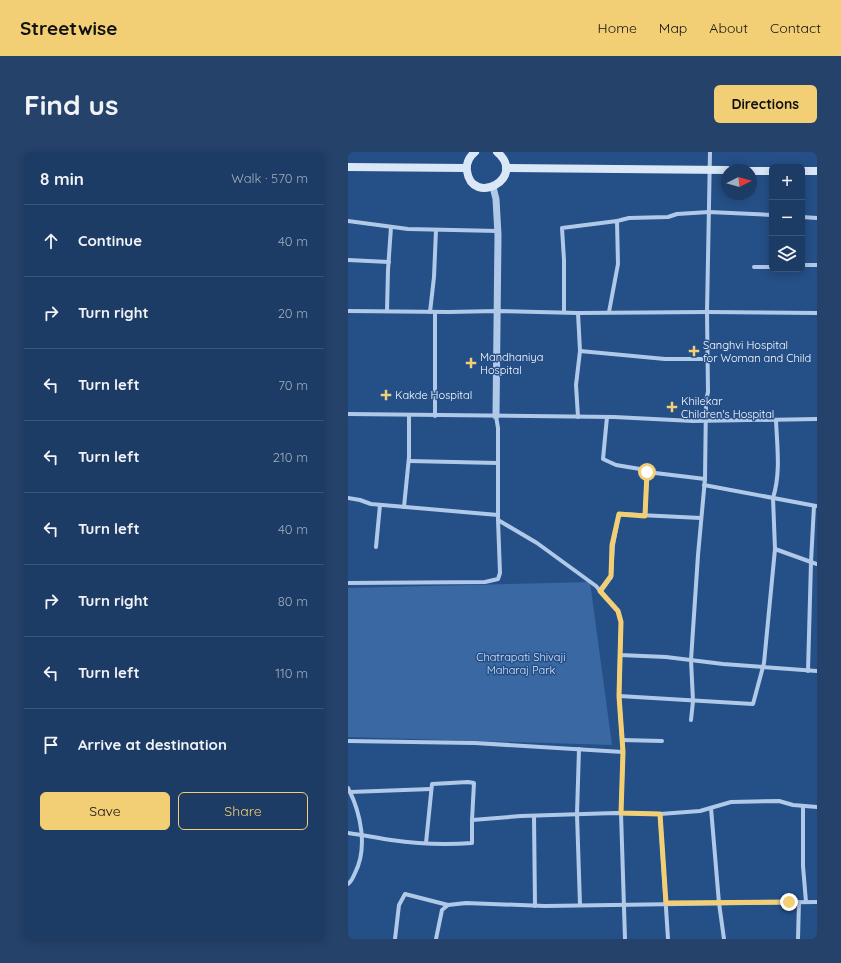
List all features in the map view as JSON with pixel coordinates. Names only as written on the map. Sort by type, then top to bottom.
[{"type":"main road","points":[[475,152],[471,155],[468,161],[466,168],[467,174],[474,184],[486,188],[492,187],[502,180],[505,174],[505,161],[497,152]]},
{"type":"main road","points":[[348,167],[466,168]]},
{"type":"main road","points":[[506,168],[721,170]]},
{"type":"main road","points":[[757,171],[769,171]]},
{"type":"main road","points":[[805,171],[817,171]]},
{"type":"street","points":[[691,720],[693,701],[691,660],[705,479],[706,401],[708,392],[707,312],[710,152]]},
{"type":"street","points":[[348,583],[485,582],[498,579],[500,573],[498,520],[498,428],[496,416],[496,311],[498,231],[496,199],[492,187]]},
{"type":"street","points":[[564,312],[564,260],[562,228],[629,218],[668,217],[677,214],[709,212],[769,215]]},
{"type":"street","points":[[805,217],[817,218]]},
{"type":"street","points":[[348,221],[408,229],[498,231]]},
{"type":"street","points":[[609,312],[618,264],[617,221]]},
{"type":"street","points":[[388,311],[388,262],[391,227]]},
{"type":"street","points":[[430,312],[434,277],[436,230]]},
{"type":"street","points":[[348,260],[388,262]]},
{"type":"street","points":[[805,265],[817,265]]},
{"type":"street","points":[[754,267],[769,267]]},
{"type":"street","points":[[348,311],[817,313]]},
{"type":"street","points":[[435,312],[435,416]]},
{"type":"street","points":[[578,312],[580,351],[576,384],[578,417]]},
{"type":"street","points":[[580,351],[665,359],[708,359]]},
{"type":"street","points":[[348,414],[607,417],[706,421],[817,419]]},
{"type":"street","points":[[404,507],[408,461],[409,415]]},
{"type":"street","points":[[607,417],[603,459],[616,465],[640,469],[647,472],[705,479]]},
{"type":"street","points":[[619,696],[753,704],[763,667],[774,549],[773,498],[776,490],[778,465],[776,420]]},
{"type":"street","points":[[408,461],[498,463]]},
{"type":"street","points":[[645,516],[647,472]]},
{"type":"street","points":[[704,485],[816,506],[812,562],[808,671]]},
{"type":"street","points":[[348,498],[380,505],[498,515]]},
{"type":"street","points":[[376,547],[380,505]]},
{"type":"street","points":[[600,591],[611,576],[612,545],[619,514],[701,518]]},
{"type":"street","points":[[498,520],[537,543],[573,568],[596,586],[618,611],[621,622],[619,696],[623,752],[621,813],[625,939]]},
{"type":"street","points":[[774,549],[817,564]]},
{"type":"street","points":[[620,655],[666,657],[723,664],[817,672]]},
{"type":"street","points":[[622,740],[662,741]]},
{"type":"street","points":[[348,741],[475,743],[623,752]]},
{"type":"street","points":[[579,749],[577,814],[580,905]]},
{"type":"street","points":[[348,833],[391,840],[426,843],[472,843],[474,783],[432,784],[426,843]]},
{"type":"street","points":[[348,884],[351,882],[358,866],[362,847],[358,814],[349,790],[431,789]]},
{"type":"street","points":[[472,820],[577,814],[660,814],[700,811],[731,802],[779,801],[793,805],[817,807]]},
{"type":"street","points":[[803,806],[803,866],[806,902]]},
{"type":"street","points":[[711,808],[719,903],[724,939]]},
{"type":"street","points":[[660,814],[668,939]]},
{"type":"street","points":[[534,816],[535,906]]},
{"type":"street","points":[[395,939],[399,905],[405,894],[448,905],[466,903],[535,906],[817,902]]},
{"type":"street","points":[[798,939],[799,902]]},
{"type":"street","points":[[436,939],[442,910],[448,905]]},
{"type":"green space","name":"Chatrapati Shivaji Maharaj Park","points":[[590,582],[612,745],[348,737],[348,588]]},
{"type":"place","name":"Sanghvi Hospital for Woman and Child","points":[[694,351]]},
{"type":"place","name":"Mandhaniya Hospital","points":[[471,363]]},
{"type":"place","name":"Kakde Hospital","points":[[386,395]]},
{"type":"place","name":"Khilekar Children's Hospital","points":[[672,407]]},
{"type":"route","points":[[647,472],[645,516],[619,514],[612,545],[611,576],[600,591],[618,611],[621,622],[619,696],[623,752],[621,813],[660,814],[666,903],[789,902]]}]
